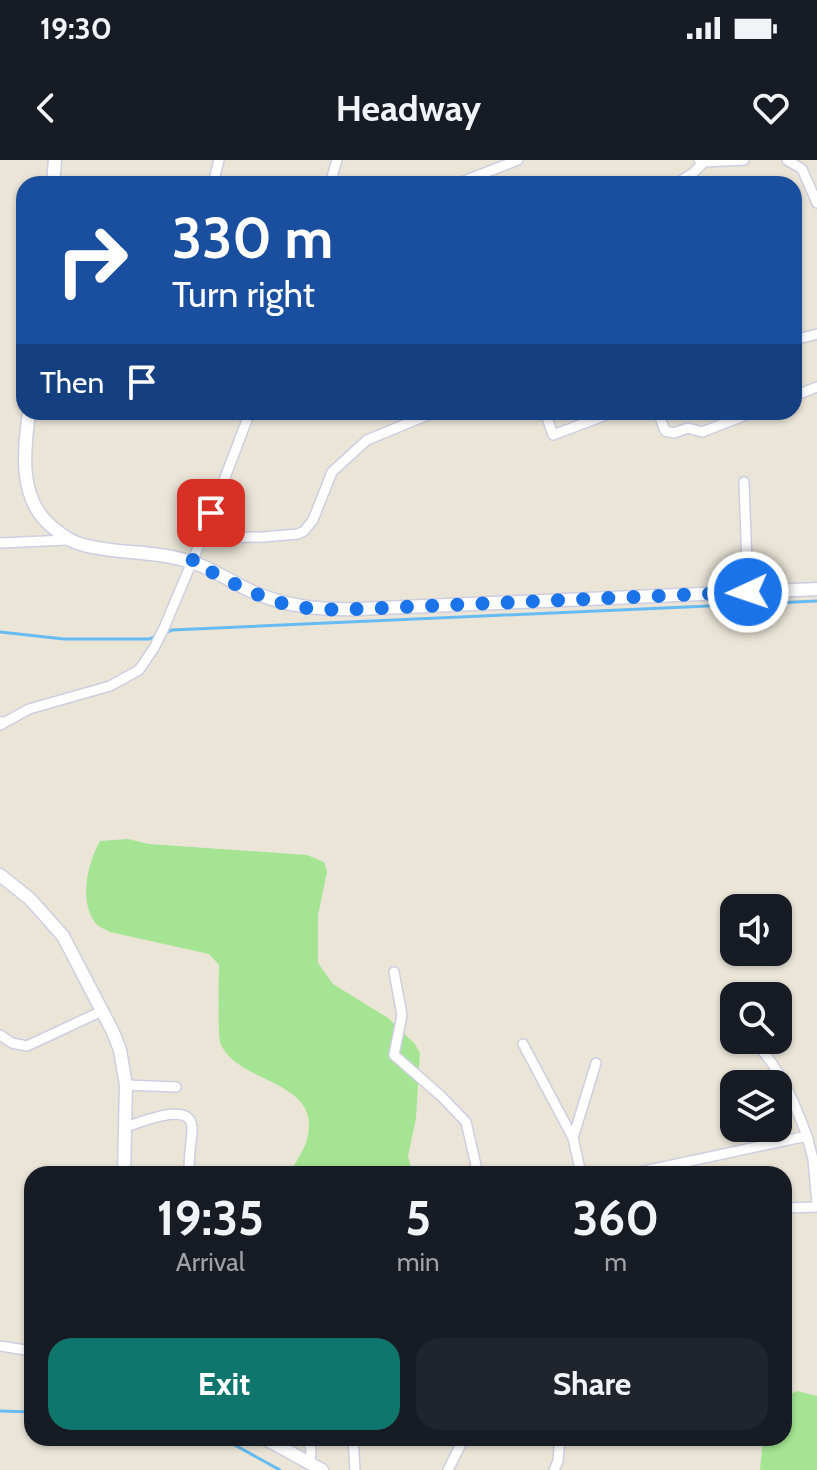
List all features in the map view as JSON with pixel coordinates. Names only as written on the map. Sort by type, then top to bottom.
[{"type":"street","points":[[477,176],[518,160]]},
{"type":"street","points":[[688,176],[703,161],[744,160]]},
{"type":"street","points":[[787,160],[802,169],[817,203]]},
{"type":"street","points":[[28,420],[24,456],[27,488],[36,510],[67,540]]},
{"type":"street","points":[[0,724],[29,709],[110,686],[139,670],[164,628],[247,420]]},
{"type":"street","points":[[202,538],[262,537],[304,531],[313,520],[332,472],[372,436],[412,420]]},
{"type":"street","points":[[548,420],[553,435],[593,420]]},
{"type":"street","points":[[661,420],[665,431],[674,433],[688,428],[702,432],[733,420]]},
{"type":"street","points":[[744,482],[748,592]]},
{"type":"street","points":[[0,543],[67,540],[89,547],[192,562],[254,593],[288,605],[327,610],[817,589]]},
{"type":"street","points":[[0,875],[30,899],[63,936],[120,1050],[126,1085],[124,1166]]},
{"type":"street","points":[[394,972],[402,1015],[394,1055],[466,1122],[476,1166]]},
{"type":"street","points":[[0,1035],[12,1043],[27,1046],[102,1011]]},
{"type":"street","points":[[523,1044],[573,1138],[579,1166]]},
{"type":"street","points":[[765,1054],[797,1110],[813,1159],[817,1205],[792,1207]]},
{"type":"street","points":[[573,1138],[596,1063]]},
{"type":"street","points":[[126,1085],[176,1087]]},
{"type":"street","points":[[125,1127],[168,1114],[186,1115],[191,1121],[192,1130],[190,1166]]},
{"type":"street","points":[[667,1166],[807,1136]]},
{"type":"street","points":[[0,1346],[24,1350]]},
{"type":"street","points":[[278,1446],[316,1467]]},
{"type":"street","points":[[310,1446],[316,1467]]},
{"type":"street","points":[[354,1446],[355,1470]]},
{"type":"street","points":[[448,1470],[460,1446]]},
{"type":"street","points":[[554,1470],[559,1446]]},
{"type":"green space","points":[[128,839],[149,844],[307,855],[324,862],[327,872],[318,915],[318,963],[333,984],[388,1018],[420,1053],[416,1118],[408,1156],[411,1166],[294,1166],[307,1140],[308,1117],[302,1103],[290,1093],[244,1068],[221,1045],[219,965],[209,954],[110,932],[94,921],[89,912],[86,892],[92,859],[100,841]]},
{"type":"green space","points":[[797,1391],[817,1396],[817,1470],[760,1470],[762,1446],[792,1446],[792,1393]]},
{"type":"waterway","points":[[166,633],[172,630],[817,601]]},
{"type":"waterway","points":[[0,632],[64,639],[155,637]]},
{"type":"waterway","points":[[0,1411],[24,1412]]},
{"type":"waterway","points":[[236,1446],[280,1470]]},
{"type":"route","points":[[211,513],[192,562],[254,593],[288,605],[327,610],[748,592]]}]
